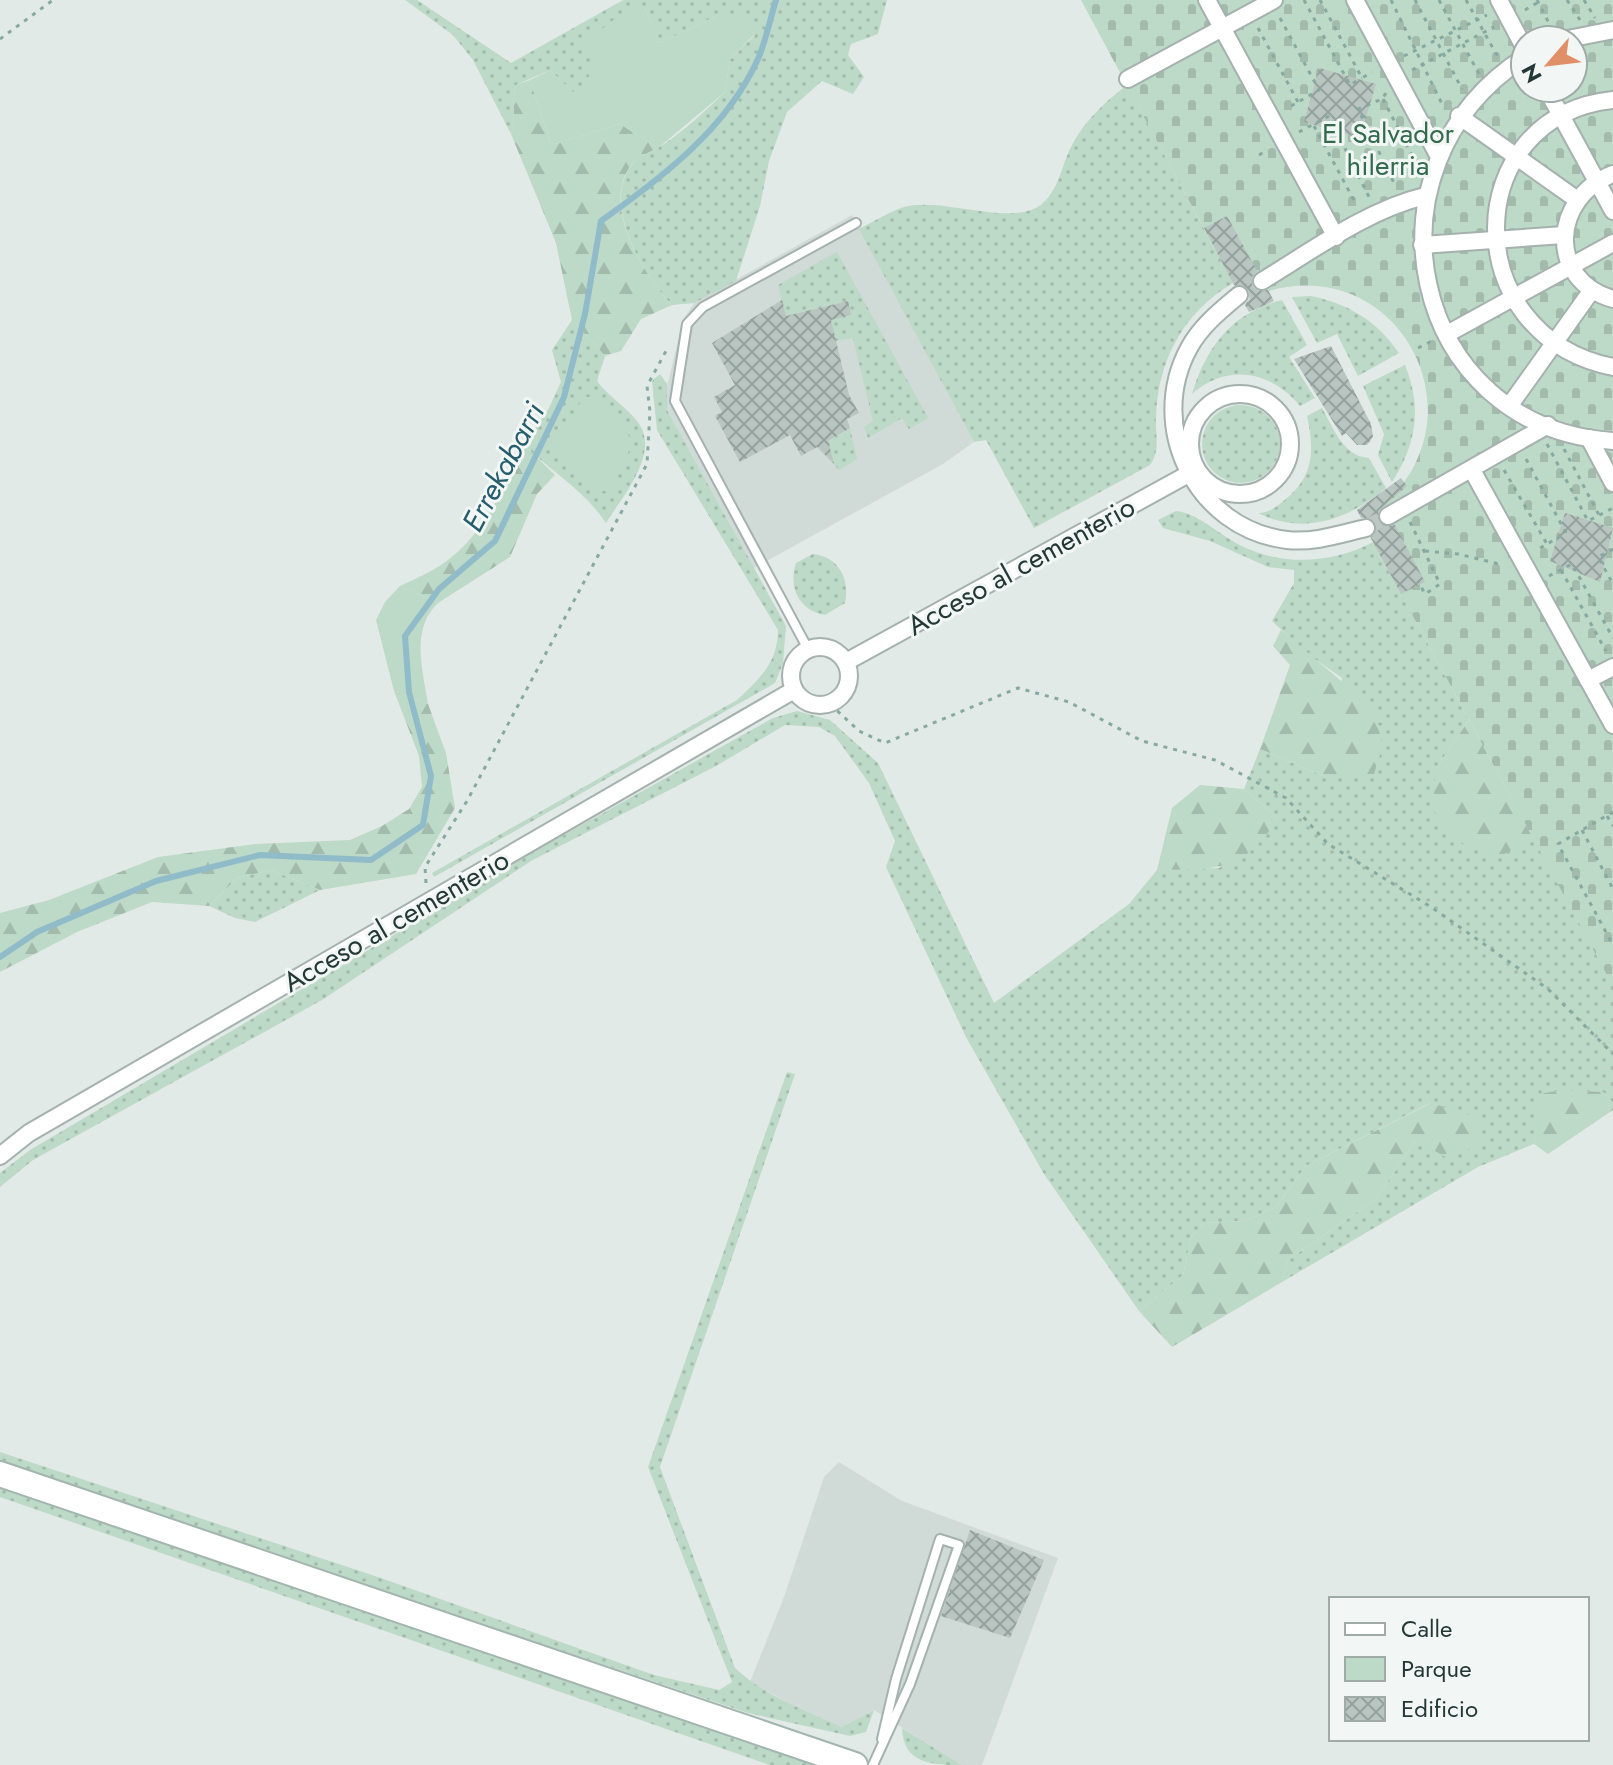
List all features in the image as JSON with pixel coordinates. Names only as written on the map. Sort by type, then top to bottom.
[{"type":"main road","points":[[0,1474],[855,1765]]},
{"type":"street","points":[[1207,0],[1336,237]]},
{"type":"street","points":[[1355,0],[1438,155]]},
{"type":"street","points":[[1128,79],[1273,1]]},
{"type":"street","points":[[1589,33],[1613,30]]},
{"type":"street","points":[[1509,67],[1486,85],[1460,115],[1438,155],[1426,190],[1422,245],[1429,291],[1447,334],[1474,373],[1510,405],[1547,428],[1613,441]]},
{"type":"street","points":[[1613,100],[1581,107],[1562,117],[1545,128],[1518,157],[1499,197],[1495,240],[1500,270],[1512,299],[1530,324],[1553,344],[1592,362],[1613,367]]},
{"type":"street","points":[[1555,104],[1613,211]]},
{"type":"street","points":[[1460,115],[1576,199]]},
{"type":"street","points":[[1613,174],[1597,181],[1576,199],[1564,235],[1571,266],[1592,290],[1613,299]]},
{"type":"street","points":[[1262,281],[1336,237],[1426,190]]},
{"type":"street","points":[[1422,245],[1564,235]]},
{"type":"street","points":[[1447,334],[1613,243]]},
{"type":"street","points":[[1510,405],[1592,290]]},
{"type":"street","points":[[1239,295],[1201,331],[1178,374],[1175,428],[1179,457],[1192,472],[1223,493],[1243,495],[1262,490],[1278,478],[1288,460],[1290,441],[1285,421],[1272,406],[1255,396],[1235,393],[1216,399],[1201,411],[1191,429],[1189,448],[1192,472],[1202,494],[1250,529],[1286,540],[1318,540],[1366,528]]},
{"type":"street","points":[[1396,512],[1547,428]]},
{"type":"street","points":[[1589,438],[1613,483]]},
{"type":"street","points":[[1472,470],[1613,725]]},
{"type":"street","name":"Acceso al cementerio","points":[[846,662],[1192,472]]},
{"type":"street","points":[[830,648],[846,662],[849,682],[845,691],[830,704],[810,703],[794,690],[792,667],[808,649],[830,648]]},
{"type":"street","points":[[1588,680],[1613,665]]},
{"type":"street","name":"Acceso al cementerio","points":[[0,1156],[29,1133],[794,690]]},
{"type":"lane","points":[[808,649],[675,401],[687,324],[703,307],[856,223]]},
{"type":"lane","points":[[873,1765],[940,1539],[959,1545],[910,1684],[882,1739]]},
{"type":"path","points":[[0,39],[53,0]]},
{"type":"path","points":[[1304,0],[1350,85],[1362,78],[1423,64],[1483,32],[1504,9]]},
{"type":"path","points":[[1320,0],[1362,78]]},
{"type":"path","points":[[1391,0],[1423,64],[1460,115]]},
{"type":"path","points":[[1415,0],[1444,52],[1460,115]]},
{"type":"path","points":[[1439,0],[1486,85]]},
{"type":"path","points":[[1466,0],[1505,70]]},
{"type":"path","points":[[1567,0],[1582,24]]},
{"type":"path","points":[[1271,118],[1319,90],[1273,1]]},
{"type":"path","points":[[1426,190],[1382,99],[1392,71],[1416,50],[1504,9],[1539,1],[1551,24]]},
{"type":"path","points":[[1250,13],[1298,102]]},
{"type":"path","points":[[1382,99],[1358,109],[1403,201]]},
{"type":"path","points":[[1286,140],[1329,116],[1372,218]]},
{"type":"path","points":[[1313,124],[1372,218]]},
{"type":"path","points":[[1259,155],[1272,147]]},
{"type":"path","points":[[427,903],[425,867],[467,801],[647,464],[650,412],[647,386],[666,351],[683,352]]},
{"type":"path","points":[[1547,428],[1599,515]]},
{"type":"path","points":[[1547,428],[1588,521],[1613,508]]},
{"type":"path","points":[[1517,443],[1566,533],[1521,558]]},
{"type":"path","points":[[1496,456],[1547,544]]},
{"type":"path","points":[[1396,512],[1425,551],[1440,584],[1425,594],[1418,581]]},
{"type":"path","points":[[1613,549],[1598,557],[1613,584]]},
{"type":"path","points":[[1425,551],[1494,561],[1532,579],[1572,564],[1613,638]]},
{"type":"path","points":[[1561,570],[1613,665]]},
{"type":"path","points":[[830,704],[859,731],[885,743],[1018,688],[1069,702],[1142,741],[1215,760],[1286,798],[1328,844],[1431,907],[1548,989],[1613,1054]]},
{"type":"path","points":[[1613,812],[1558,844],[1613,945]]},
{"type":"path","points":[[1607,815],[1613,826]]},
{"type":"path","points":[[1582,830],[1613,889]]},
{"type":"shaded area","points":[[852,215],[974,442],[943,464],[754,568],[667,410],[665,395],[683,320],[694,303]]},
{"type":"shaded area","points":[[839,1462],[902,1501],[1058,1558],[982,1765],[962,1765],[874,1710],[842,1727],[799,1709],[750,1682],[784,1597],[824,1477]]},
{"type":"green space","points":[[405,0],[417,0],[511,63],[623,0],[887,0],[878,34],[851,44],[848,55],[864,77],[853,94],[822,81],[787,112],[769,161],[760,206],[736,281],[694,303],[672,305],[649,275],[628,236],[621,195],[625,176],[638,158],[676,136],[725,92],[730,59],[755,35],[718,15],[660,43],[645,8],[594,59],[591,77],[575,94],[550,70],[516,85],[511,134],[473,60],[453,35]]},
{"type":"green space","name":"El Salvador hilerria","points":[[1081,0],[1613,0],[1613,986],[1362,522],[1404,482],[1425,437],[1426,391],[1412,349],[1384,314],[1345,292],[1297,286],[1243,301]]},
{"type":"green space","points":[[629,8],[645,8],[660,43],[718,15],[741,15],[755,34],[730,59],[725,92],[658,148],[620,124],[551,145],[530,80],[550,70],[575,94],[591,70],[591,57],[585,42]]},
{"type":"green space","points":[[530,80],[551,145],[620,124],[658,148],[636,160],[625,176],[621,194],[622,215],[637,256],[672,305],[641,319],[621,351],[605,356],[572,320],[556,243],[511,134],[516,85]]},
{"type":"green space","points":[[1127,85],[1233,283],[1200,309],[1176,340],[1168,357],[1158,396],[1156,448],[1150,465],[1034,528],[986,440],[974,442],[859,229],[898,209],[920,205],[997,213],[1031,210],[1043,203],[1053,191],[1075,139],[1088,121]]},
{"type":"green space","points":[[837,252],[928,418],[909,429],[902,418],[868,438],[864,427],[873,421],[853,338],[834,341],[830,320],[851,315],[848,301],[797,313],[801,327],[792,341],[778,285]]},
{"type":"green space","points":[[1311,296],[1350,309],[1372,323],[1399,353],[1358,376],[1337,334],[1317,343],[1292,297]]},
{"type":"green space","points":[[1282,300],[1307,345],[1289,357],[1315,398],[1300,406],[1276,385],[1249,375],[1220,378],[1192,394],[1205,361],[1224,334],[1249,313]]},
{"type":"green space","points":[[572,320],[605,356],[597,381],[637,421],[644,433],[645,446],[637,474],[606,523],[578,491],[524,445],[549,408],[561,382],[552,350]]},
{"type":"green space","points":[[1405,365],[1414,396],[1414,425],[1407,454],[1392,482],[1378,455],[1384,434],[1363,386]]},
{"type":"green space","points":[[660,374],[667,384],[667,410],[786,626],[783,663],[775,683],[434,877],[432,873],[737,700],[771,661],[778,630],[657,430],[652,381]]},
{"type":"green space","points":[[593,396],[615,415],[633,442],[610,493],[576,476],[562,462],[553,445],[583,398]]},
{"type":"green space","points":[[1241,405],[1256,408],[1269,416],[1277,429],[1280,444],[1277,459],[1269,472],[1256,480],[1241,483],[1226,480],[1213,472],[1205,459],[1202,444],[1205,429],[1213,416],[1226,408]]},
{"type":"green space","points":[[1322,408],[1340,440],[1352,452],[1369,458],[1386,488],[1357,508],[1325,521],[1292,523],[1258,513],[1280,504],[1302,481],[1311,450],[1307,416]]},
{"type":"green space","points":[[850,429],[857,459],[839,470],[832,462],[828,441]]},
{"type":"green space","points":[[524,445],[555,475],[537,494],[510,557],[438,603],[400,586],[444,563],[470,539],[492,509]]},
{"type":"green space","points":[[1176,511],[1198,518],[1248,549],[1283,559],[1321,559],[1373,542],[1469,720],[1435,770],[1533,838],[1486,750],[1613,953],[1613,1103],[1603,1092],[1540,1094],[1534,1144],[1478,1167],[1282,1282],[1288,1260],[1376,1199],[1416,1140],[1430,1103],[1306,1166],[1276,1207],[1245,1221],[1204,1223],[1191,1237],[1183,1275],[1139,1311],[1044,1174],[966,1037],[886,867],[895,841],[869,783],[835,736],[819,727],[785,725],[716,766],[531,861],[322,1000],[33,1160],[0,1187],[0,1173],[30,1150],[546,845],[773,718],[797,711],[830,720],[878,763],[994,1003],[1129,904],[1157,870],[1219,868],[1278,818],[1244,789],[1260,749],[1326,777],[1342,678],[1305,652],[1272,621],[1294,583],[1294,570],[1268,567],[1210,541],[1163,528],[1158,520]]},
{"type":"green space","points":[[813,554],[836,564],[846,586],[845,603],[825,615],[808,609],[795,589],[796,563]]},
{"type":"green space","points":[[400,586],[438,603],[429,613],[421,637],[428,704],[394,691],[376,620],[385,602]]},
{"type":"green space","points":[[1281,630],[1372,707],[1383,745],[1373,777],[1326,777],[1260,749],[1290,665],[1273,646]]},
{"type":"green space","points":[[394,691],[428,704],[446,753],[455,808],[416,874],[320,890],[271,870],[237,878],[209,906],[152,902],[77,932],[0,972],[0,913],[49,900],[158,857],[255,844],[350,840],[382,826],[409,809],[422,787],[419,756]]},
{"type":"green space","points":[[1469,720],[1533,838],[1499,857],[1462,844],[1433,810],[1435,770]]},
{"type":"green space","points":[[1200,785],[1244,789],[1278,818],[1253,849],[1227,864],[1212,868],[1157,870],[1172,808]]},
{"type":"green space","points":[[271,870],[320,890],[255,922],[235,918],[209,906],[237,878]]},
{"type":"green space","points":[[787,1072],[795,1074],[660,1467],[735,1668],[772,1695],[842,1727],[874,1710],[866,1732],[850,1736],[748,1713],[0,1461],[0,1452],[378,1577],[654,1675],[719,1690],[732,1682],[648,1467]]},
{"type":"green space","points":[[1562,1090],[1603,1092],[1613,1103],[1613,1110],[1548,1154],[1534,1144],[1539,1094]]},
{"type":"green space","points":[[1431,1103],[1479,1118],[1479,1144],[1449,1159],[1416,1140],[1376,1199],[1288,1260],[1282,1282],[1172,1347],[1139,1311],[1183,1275],[1191,1237],[1204,1223],[1245,1221],[1276,1207],[1306,1166]]},
{"type":"green space","points":[[0,1488],[814,1765],[770,1765],[0,1497]]},
{"type":"green space","points":[[902,1728],[962,1765],[930,1763],[914,1756],[904,1740]]},
{"type":"building","points":[[1319,68],[1376,84],[1360,138],[1304,122]]},
{"type":"building","points":[[1227,216],[1257,271],[1252,277],[1252,286],[1258,291],[1268,290],[1274,301],[1249,312],[1245,305],[1250,298],[1248,289],[1234,285],[1204,228]]},
{"type":"building","points":[[782,300],[786,316],[848,301],[851,315],[831,320],[849,395],[859,413],[847,419],[850,428],[828,441],[834,464],[817,447],[801,456],[790,435],[740,462],[715,416],[722,412],[714,397],[735,385],[712,343]]},
{"type":"building","points":[[1331,346],[1371,424],[1373,437],[1367,445],[1357,445],[1346,433],[1342,436],[1294,359]]},
{"type":"building","points":[[1401,478],[1407,486],[1379,510],[1377,517],[1383,526],[1395,525],[1425,582],[1401,594],[1371,538],[1376,525],[1370,518],[1361,518],[1357,510]]},
{"type":"building","points":[[1565,513],[1613,528],[1600,582],[1550,561]]},
{"type":"building","points":[[970,1530],[1044,1560],[1010,1638],[941,1616]]},
{"type":"waterway","name":"Errekabarri","points":[[0,957],[37,932],[156,881],[260,855],[371,860],[423,825],[431,776],[409,692],[405,636],[439,589],[495,541],[564,397],[585,314],[601,221],[669,169],[729,108],[758,59],[776,0]]},
{"type":"tunnel","points":[[1366,528],[1388,516]]}]
